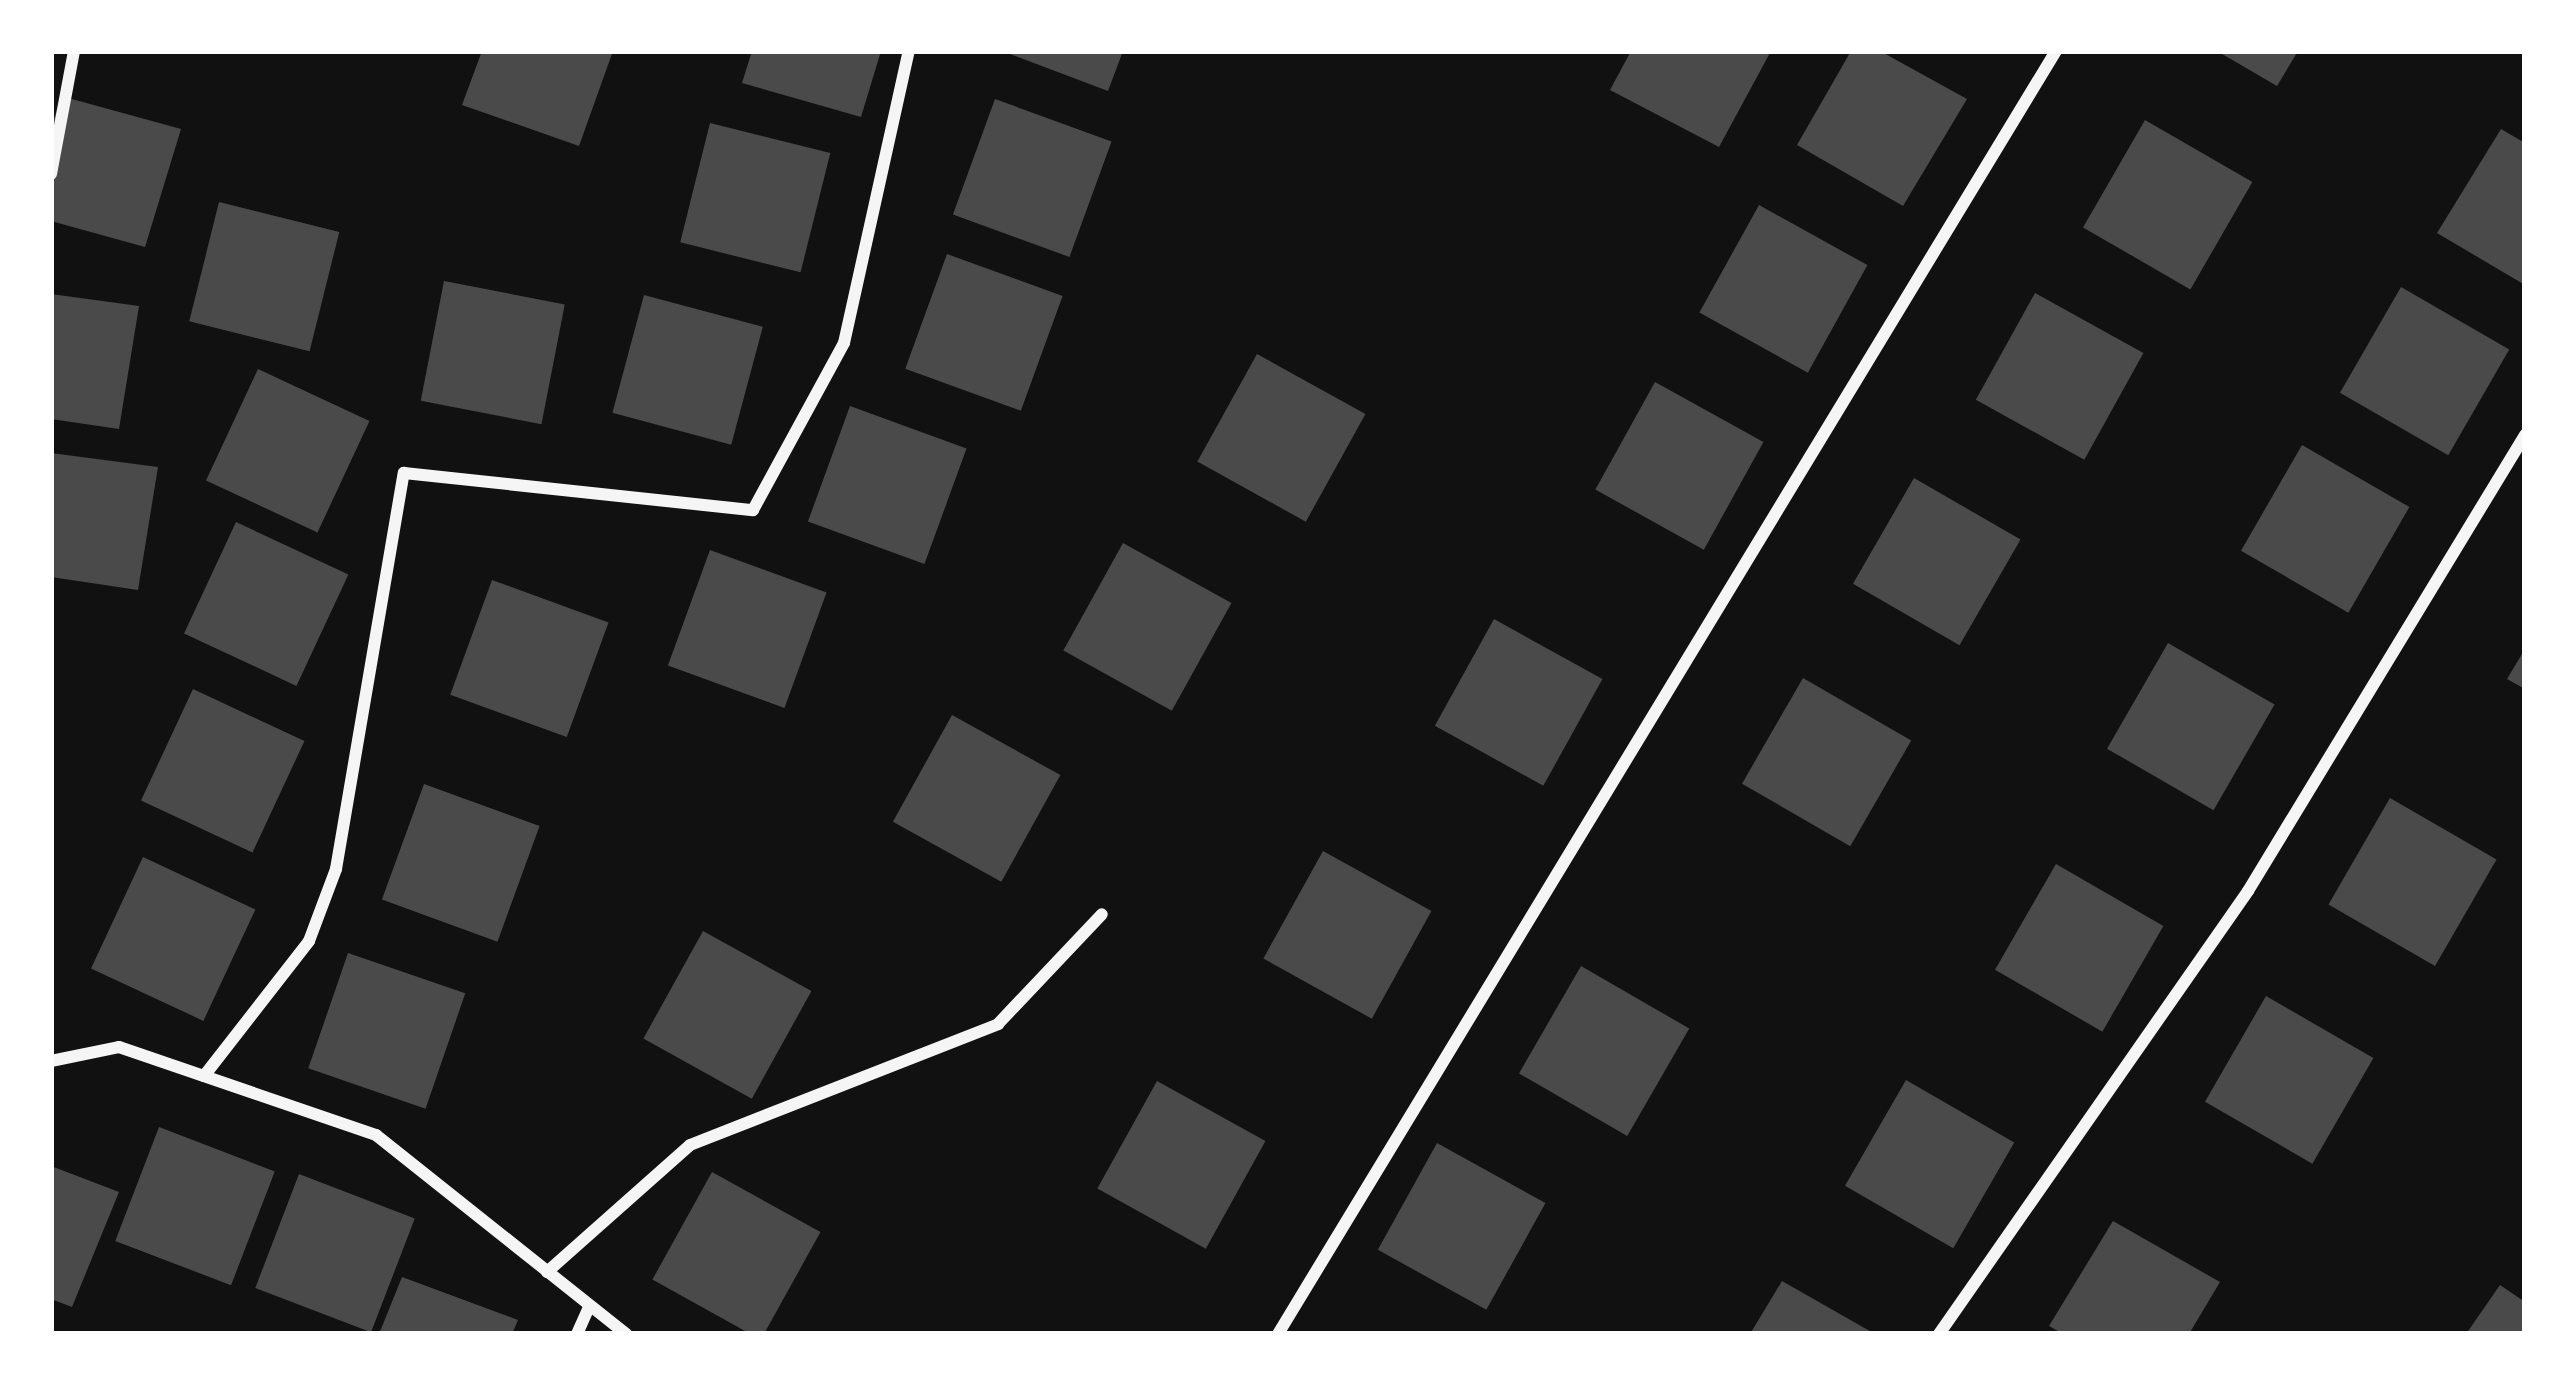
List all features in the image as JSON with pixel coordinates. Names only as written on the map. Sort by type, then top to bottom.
[{"type":"street","points":[[51,174],[74,51]]},
{"type":"street","points":[[204,1076],[310,941],[336,869],[404,473],[753,510],[844,343],[909,51]]},
{"type":"street","points":[[1278,1334],[2056,51]]},
{"type":"street","points":[[1939,1334],[2248,891],[2525,435]]},
{"type":"street","points":[[547,1272],[690,1145],[998,1024],[1102,914]]},
{"type":"street","points":[[51,1061],[118,1047],[376,1135],[626,1334]]},
{"type":"street","points":[[578,1334],[589,1307]]},
{"type":"building","points":[[482,51],[613,51],[579,146],[462,105]]},
{"type":"building","points":[[752,51],[881,51],[861,117],[742,83]]},
{"type":"building","points":[[1002,51],[1123,51],[1108,91]]},
{"type":"building","points":[[1631,51],[1771,51],[1719,147],[1610,90]]},
{"type":"building","points":[[1851,51],[1880,51],[1967,99],[1903,206],[1797,145]]},
{"type":"building","points":[[2217,51],[2298,51],[2277,86]]},
{"type":"building","points":[[61,96],[181,129],[145,247],[51,221],[51,129]]},
{"type":"building","points":[[995,99],[1112,141],[1069,257],[953,215]]},
{"type":"building","points":[[2145,120],[2252,182],[2190,289],[2083,227]]},
{"type":"building","points":[[710,123],[830,153],[801,272],[680,242]]},
{"type":"building","points":[[2501,129],[2525,143],[2525,285],[2437,233]]},
{"type":"building","points":[[219,202],[339,232],[310,351],[189,321]]},
{"type":"building","points":[[1759,205],[1867,265],[1808,373],[1699,313]]},
{"type":"building","points":[[947,254],[1063,296],[1021,411],[905,369]]},
{"type":"building","points":[[444,281],[565,304],[541,424],[421,401]]},
{"type":"building","points":[[2401,287],[2509,350],[2448,455],[2340,393]]},
{"type":"building","points":[[2035,293],[2143,353],[2084,460],[1976,400]]},
{"type":"building","points":[[51,294],[139,306],[119,429],[51,419]]},
{"type":"building","points":[[644,295],[763,327],[731,445],[612,413]]},
{"type":"building","points":[[1257,354],[1365,414],[1306,522],[1197,462]]},
{"type":"building","points":[[258,369],[369,421],[317,532],[206,480]]},
{"type":"building","points":[[1655,382],[1763,442],[1704,550],[1595,490]]},
{"type":"building","points":[[850,406],[967,448],[924,564],[808,522]]},
{"type":"building","points":[[2302,445],[2409,507],[2348,613],[2241,551]]},
{"type":"building","points":[[51,453],[158,467],[138,590],[51,577]]},
{"type":"building","points":[[1914,478],[2021,539],[1960,645],[1853,584]]},
{"type":"building","points":[[236,522],[348,574],[296,686],[184,633]]},
{"type":"building","points":[[1123,543],[1231,603],[1172,711],[1063,651]]},
{"type":"building","points":[[710,550],[827,592],[784,708],[668,666]]},
{"type":"building","points":[[492,580],[609,622],[567,737],[450,695]]},
{"type":"building","points":[[1494,619],[1602,679],[1543,786],[1435,726]]},
{"type":"building","points":[[2168,643],[2275,704],[2214,810],[2107,749]]},
{"type":"building","points":[[2525,649],[2525,689],[2507,679]]},
{"type":"building","points":[[1803,678],[1911,740],[1850,846],[1742,784]]},
{"type":"building","points":[[193,689],[304,741],[252,852],[141,800]]},
{"type":"building","points":[[952,715],[1060,775],[1001,882],[893,822]]},
{"type":"building","points":[[424,784],[540,826],[498,942],[382,900]]},
{"type":"building","points":[[2390,798],[2497,860],[2435,966],[2328,905]]},
{"type":"building","points":[[1323,851],[1431,911],[1372,1019],[1263,959]]},
{"type":"building","points":[[143,857],[255,909],[203,1021],[91,968]]},
{"type":"building","points":[[2056,864],[2163,926],[2102,1032],[1995,970]]},
{"type":"building","points":[[703,931],[811,991],[752,1099],[643,1039]]},
{"type":"building","points":[[348,953],[465,993],[426,1109],[308,1068]]},
{"type":"building","points":[[1581,966],[1689,1028],[1627,1136],[1519,1073]]},
{"type":"building","points":[[2266,996],[2373,1058],[2312,1164],[2205,1102]]},
{"type":"building","points":[[1906,1080],[2014,1142],[1953,1248],[1845,1186]]},
{"type":"building","points":[[1157,1081],[1265,1141],[1206,1249],[1097,1189]]},
{"type":"building","points":[[159,1127],[275,1171],[231,1285],[115,1241]]},
{"type":"building","points":[[1437,1143],[1545,1203],[1486,1310],[1378,1250]]},
{"type":"building","points":[[51,1166],[119,1192],[72,1307],[51,1299]]},
{"type":"building","points":[[712,1172],[820,1232],[764,1334],[751,1334],[652,1280]]},
{"type":"building","points":[[299,1174],[415,1218],[371,1332],[255,1288]]},
{"type":"building","points":[[2113,1221],[2220,1282],[2189,1334],[2063,1334],[2049,1326]]},
{"type":"building","points":[[402,1277],[518,1320],[512,1334],[379,1334]]},
{"type":"building","points":[[1782,1281],[1875,1334],[1750,1334]]},
{"type":"building","points":[[2500,1285],[2525,1302],[2525,1334],[2466,1334]]}]
